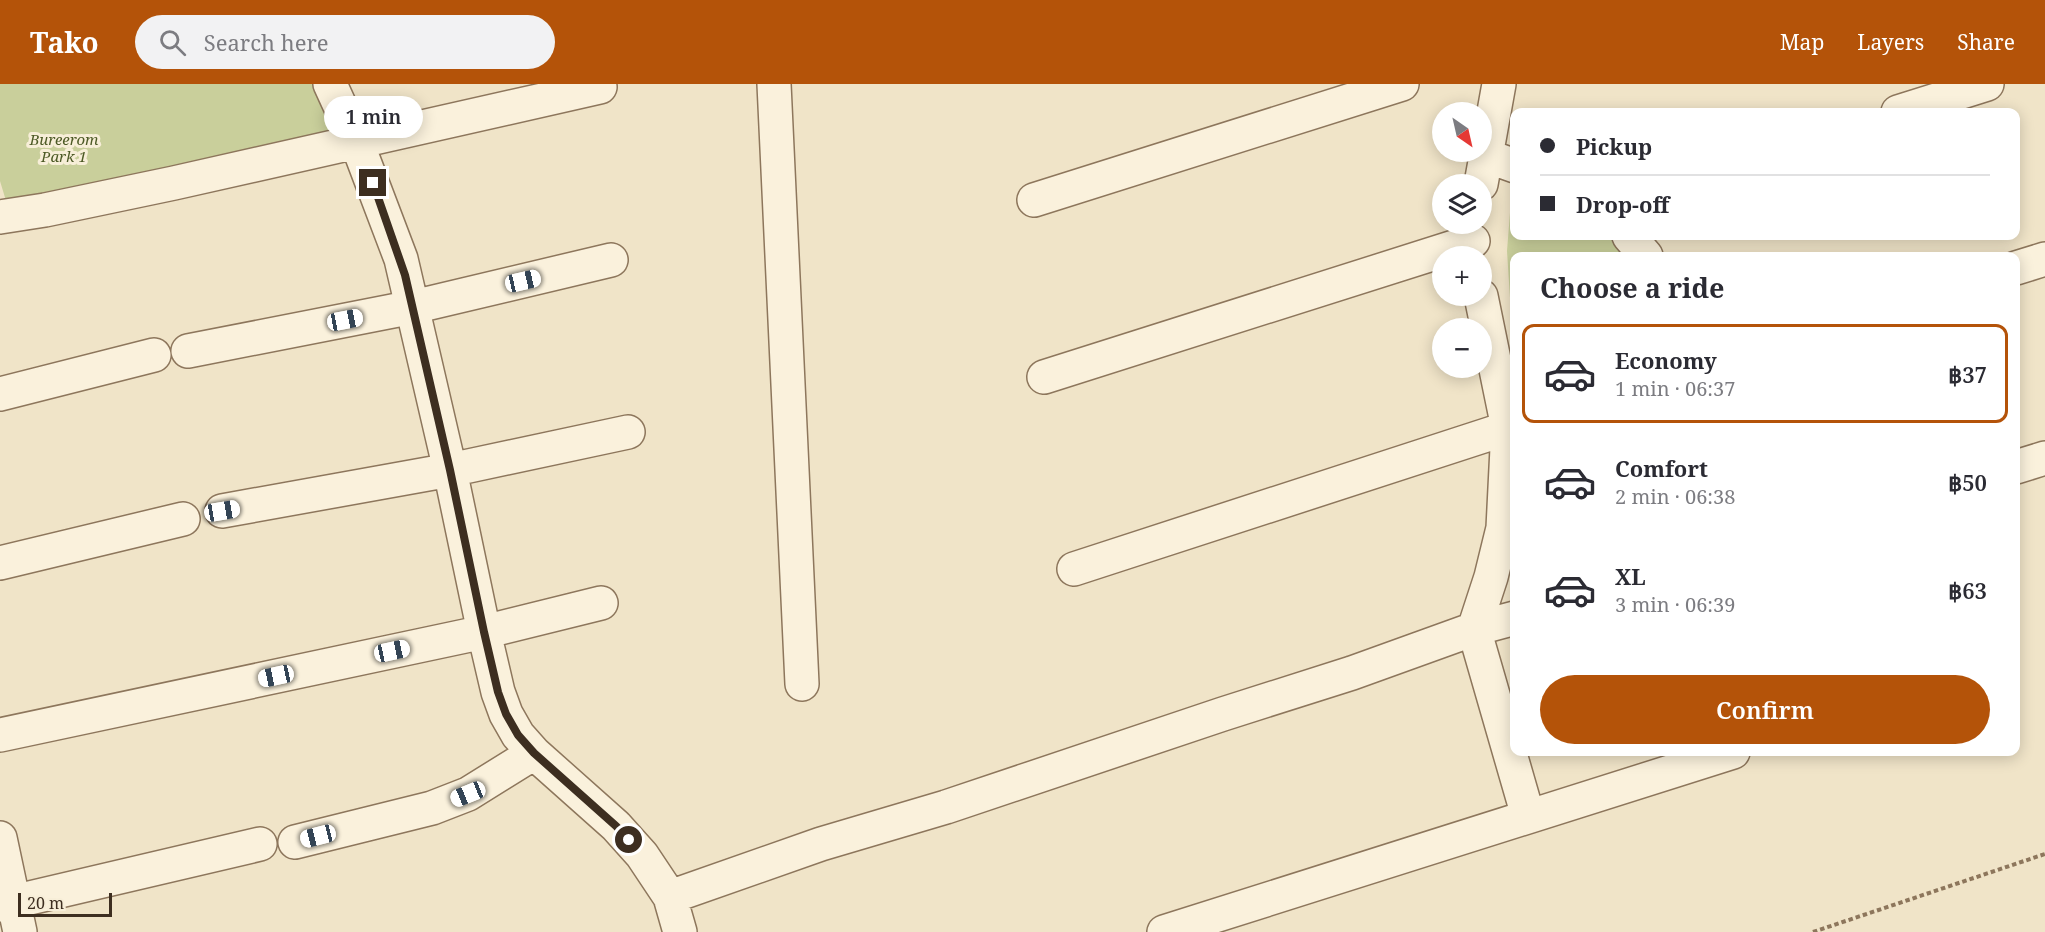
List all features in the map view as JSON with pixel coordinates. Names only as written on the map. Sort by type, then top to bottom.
[{"type":"street","points":[[330,84],[357,143],[401,259],[450,470],[484,632],[498,692],[506,714],[518,735],[534,753],[616,826],[642,855],[670,897],[680,932]]},
{"type":"street","points":[[774,84],[802,684]]},
{"type":"street","points":[[1034,200],[1402,84]]},
{"type":"street","points":[[1494,169],[1499,84]]},
{"type":"street","points":[[1911,108],[1987,84]]},
{"type":"street","points":[[0,217],[45,210],[357,143],[600,87]]},
{"type":"street","points":[[1044,377],[1474,240]]},
{"type":"street","points":[[1632,240],[1643,252]]},
{"type":"street","points":[[2020,267],[2045,258]]},
{"type":"street","points":[[188,351],[412,307],[611,260]]},
{"type":"street","points":[[1482,306],[1508,428],[1503,528],[1491,577],[1474,629],[1510,754]]},
{"type":"street","points":[[0,394],[154,355]]},
{"type":"street","points":[[1074,569],[1508,428]]},
{"type":"street","points":[[222,511],[450,470],[628,432]]},
{"type":"street","points":[[2020,466],[2045,458]]},
{"type":"street","points":[[0,563],[183,519]]},
{"type":"street","points":[[0,735],[484,632],[601,603]]},
{"type":"street","points":[[670,897],[821,844],[946,807],[1212,717],[1352,673],[1474,629],[1510,619]]},
{"type":"street","points":[[295,842],[432,808],[468,794],[534,753]]},
{"type":"street","points":[[1511,756],[1528,816]]},
{"type":"street","points":[[1164,932],[1720,756]]},
{"type":"street","points":[[0,838],[12,913],[260,844]]},
{"type":"path","points":[[1813,932],[2045,854]]},
{"type":"green space","name":"Bureerom Park 1","points":[[0,84],[316,84],[346,151],[13,224],[0,181]]},
{"type":"green space","points":[[1510,212],[1510,240],[1615,240],[1625,252],[1510,252],[1510,298],[1507,251]]},
{"type":"route","points":[[373,183],[401,259],[450,470],[484,632],[498,692],[506,714],[518,735],[534,753],[629,840]]}]
